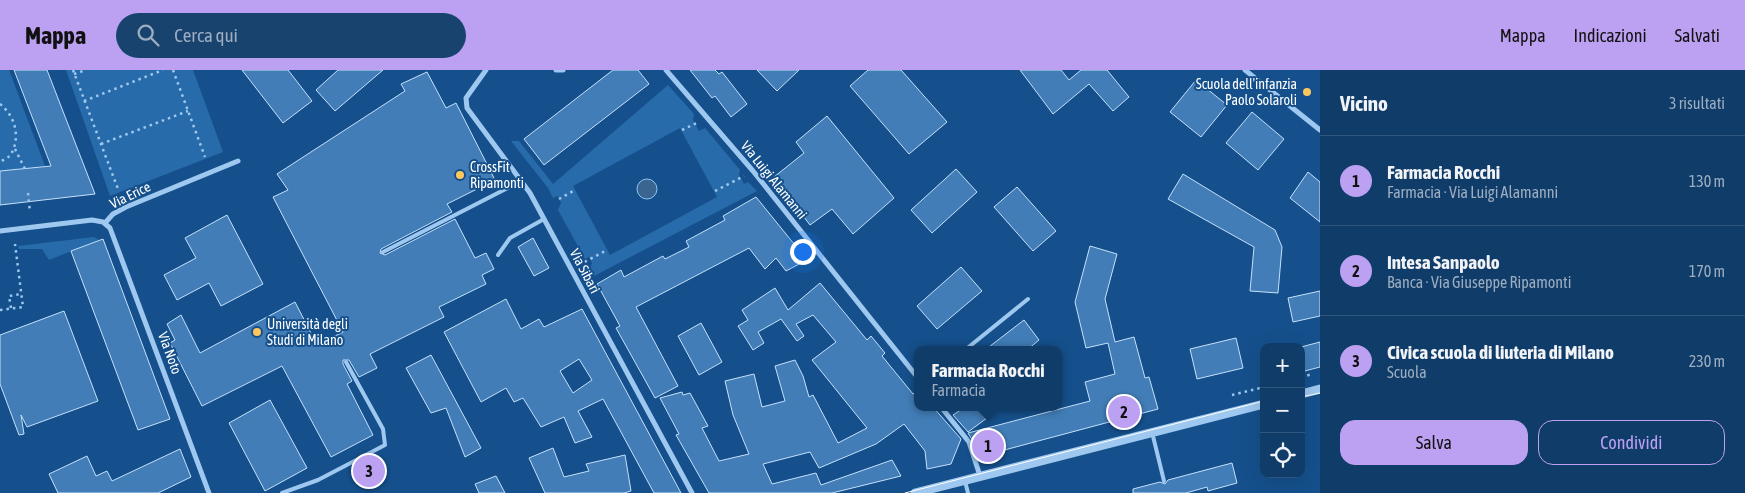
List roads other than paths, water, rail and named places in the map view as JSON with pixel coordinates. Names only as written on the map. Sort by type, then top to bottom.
[{"type":"street","name":"Via Sibari","points":[[486,70],[466,98],[467,108],[521,181],[544,219],[692,493]]},
{"type":"street","points":[[556,70],[563,70]]},
{"type":"street","name":"Via Luigi Alamanni","points":[[666,70],[753,171],[914,373]]},
{"type":"street","points":[[1245,70],[1320,130]]},
{"type":"street","name":"Via Erice","points":[[0,231],[90,220],[105,223],[119,210],[238,161]]},
{"type":"street","name":"Via Noto","points":[[105,223],[116,240],[209,493]]},
{"type":"street","points":[[1305,393],[1320,390]]},
{"type":"street","points":[[915,493],[1260,405]]},
{"type":"street","points":[[945,411],[969,442],[980,476]]},
{"type":"lane","points":[[383,252],[521,181]]},
{"type":"lane","points":[[498,255],[510,238],[544,219]]},
{"type":"lane","points":[[970,346],[1028,299]]},
{"type":"lane","points":[[282,493],[318,480],[385,445],[383,429],[346,362]]},
{"type":"lane","points":[[1152,432],[1164,481]]},
{"type":"lane","points":[[964,480],[968,493]]},
{"type":"tram line","points":[[1305,396],[1320,393]]},
{"type":"tram line","points":[[905,493],[1260,402]]},
{"type":"place","name":"Scuola dell'infanzia Paolo Solaroli","points":[[1307,92]]},
{"type":"place","name":"CrossFit Ripamonti","points":[[460,175]]},
{"type":"place","name":"Università degli Studi di Milano","points":[[257,332]]},
{"type":"place","name":"Intesa Sanpaolo","points":[[1124,412]]},
{"type":"place","name":"Farmacia Rocchi","points":[[988,446]]},
{"type":"place","name":"Civica scuola di liuteria di Milano","points":[[369,471]]}]
